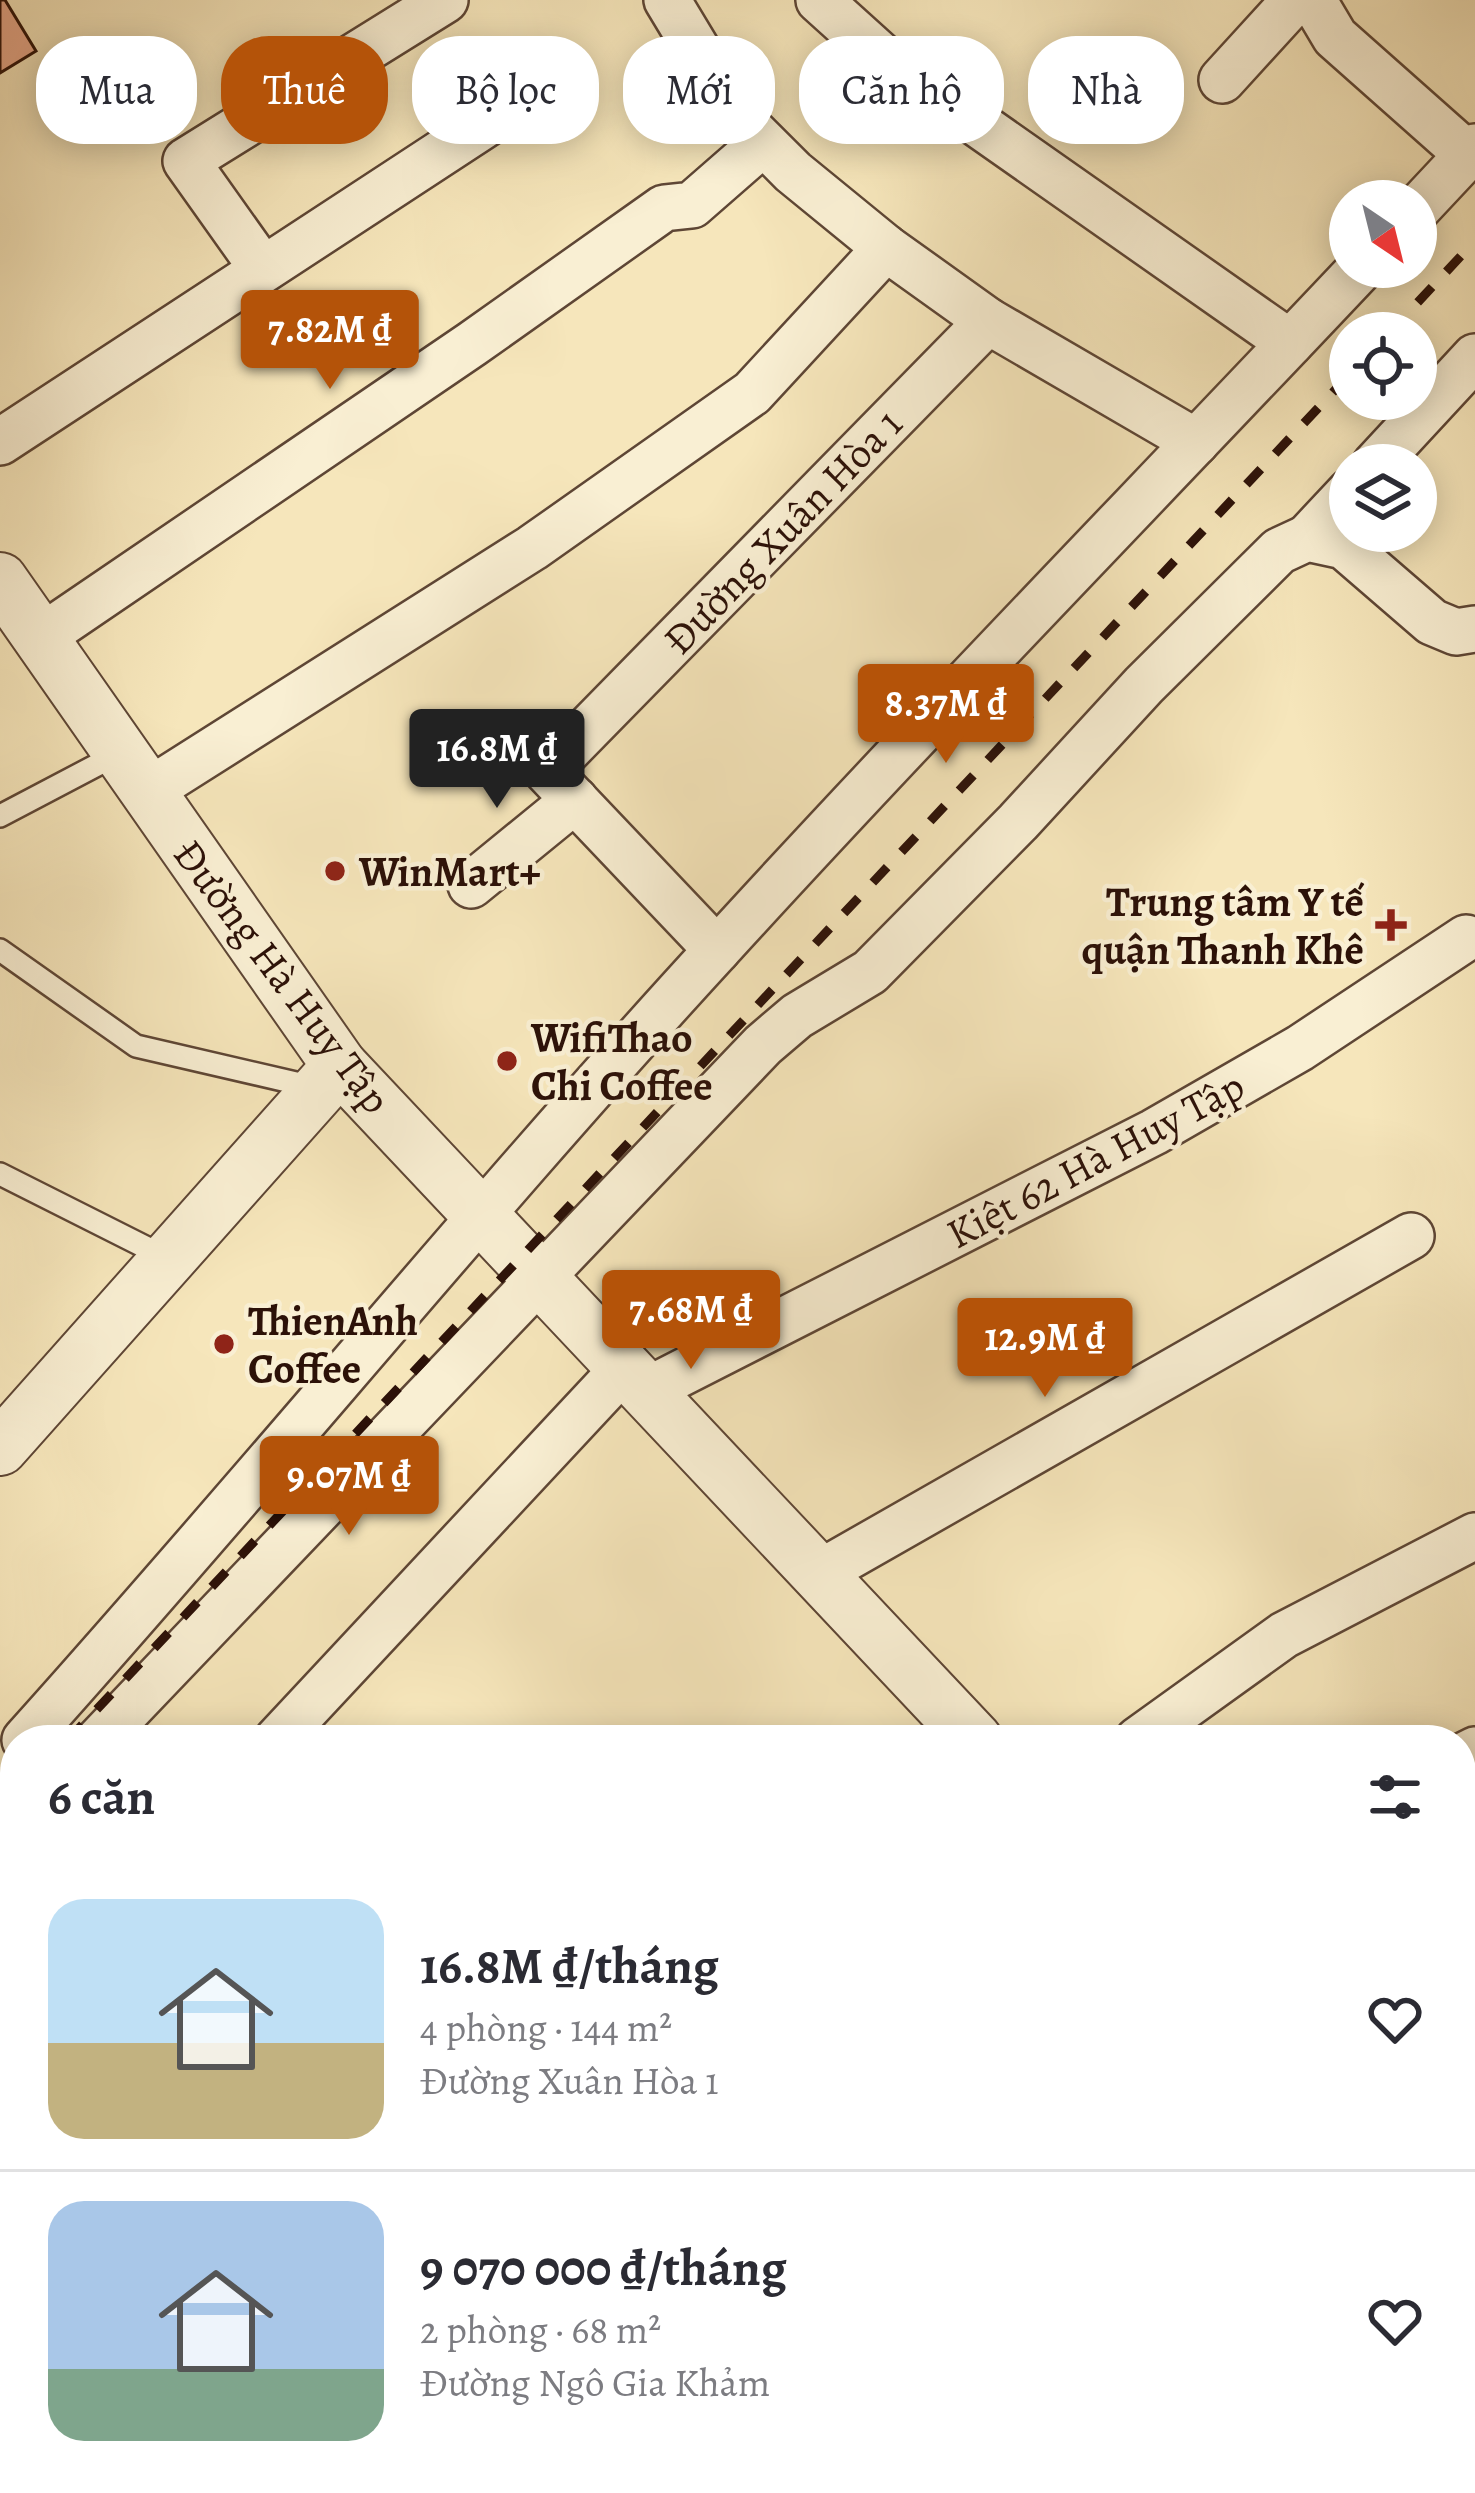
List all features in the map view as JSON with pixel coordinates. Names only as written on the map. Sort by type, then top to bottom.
[{"type":"street","points":[[262,268],[185,161],[446,0]]},
{"type":"street","points":[[668,0],[689,36]]},
{"type":"street","points":[[819,0],[880,56],[1290,343]]},
{"type":"street","points":[[1222,80],[1294,0]]},
{"type":"street","points":[[1313,0],[1335,38],[1472,151],[1437,188]]},
{"type":"street","points":[[0,442],[454,144]]},
{"type":"street","points":[[40,638],[664,208],[692,205],[762,144]]},
{"type":"street","points":[[766,144],[886,248],[988,321],[1196,442]]},
{"type":"street","name":"Đường Hà Huy Tập","points":[[133,773],[532,548],[752,393],[886,248]]},
{"type":"street","points":[[39,1725],[195,1552],[479,1218],[717,950],[1342,288]]},
{"type":"street","name":"Đường Xuân Hòa 1","points":[[717,950],[548,771],[988,321]]},
{"type":"street","points":[[1394,444],[1475,357]]},
{"type":"street","points":[[113,1725],[764,1045],[797,1016],[870,972],[1211,618],[1279,551],[1307,538],[1329,514]]},
{"type":"street","points":[[1307,538],[1344,546],[1432,622],[1456,632],[1475,629]]},
{"type":"street","name":"Đường Hà Huy Tập","points":[[0,580],[133,773],[330,1078],[479,1218],[636,1378],[961,1725]]},
{"type":"street","points":[[471,885],[575,800]]},
{"type":"street","name":"Kiệt 62 Hà Huy Tập","points":[[636,1378],[1154,1132],[1300,1048],[1466,938]]},
{"type":"street","points":[[8,1427],[170,1259],[330,1078]]},
{"type":"street","points":[[818,1574],[1412,1236]]},
{"type":"street","points":[[292,1725],[636,1378]]},
{"type":"street","points":[[1159,1725],[1284,1635],[1475,1536]]},
{"type":"lane","points":[[0,816],[133,773]]},
{"type":"lane","points":[[0,950],[136,1046],[330,1078]]},
{"type":"lane","points":[[0,1174],[170,1259]]},
{"type":"building","points":[[0,0],[5,0],[36,51],[0,73]]},
{"type":"railway","points":[[1409,312],[1475,241]]},
{"type":"railway","points":[[82,1725],[1329,396]]},
{"type":"place","name":"WinMart+","points":[[335,871]]},
{"type":"place","name":"Trung tâm Y tế quận Thanh Khê","points":[[1391,925]]},
{"type":"place","name":"WifiThao Chi Coffee","points":[[507,1061]]},
{"type":"place","name":"ThienAnh Coffee","points":[[224,1344]]}]
